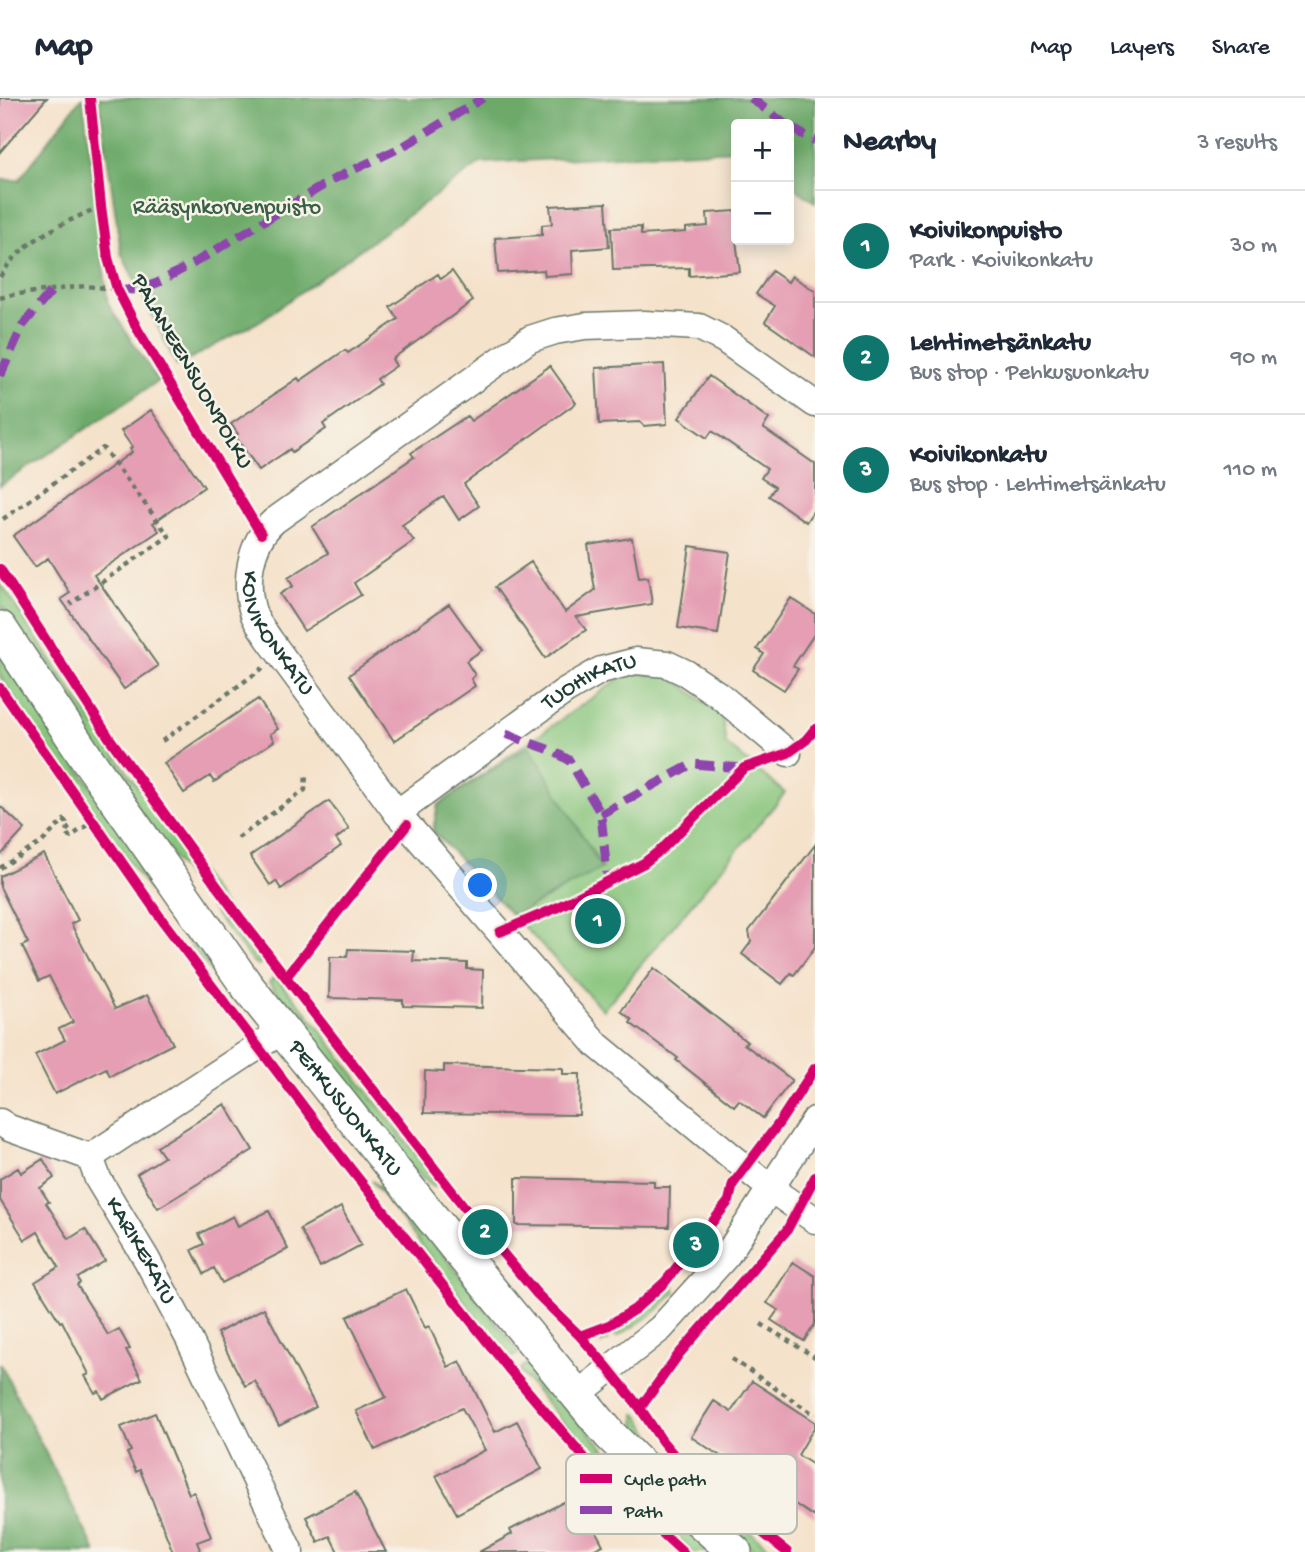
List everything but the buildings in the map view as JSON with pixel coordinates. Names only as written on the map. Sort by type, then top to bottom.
[{"type":"main road","name":"PEHKUSUONKATU","points":[[0,628],[88,760],[240,975],[577,1395],[628,1454]]},
{"type":"main road","name":"PEHKUSUONKATU","points":[[715,1534],[735,1552]]},
{"type":"street","name":"KOIVIKONKATU","points":[[815,404],[723,339],[699,327],[672,324],[585,326],[555,331],[530,339],[274,521],[261,534],[249,585],[255,617],[397,813],[597,1045],[771,1189],[815,1220]]},
{"type":"street","name":"TUOHIKATU","points":[[397,813],[565,691],[601,670],[636,661],[667,664],[686,674],[719,695],[788,753]]},
{"type":"street","points":[[0,1122],[90,1157],[283,1030]]},
{"type":"street","points":[[577,1395],[661,1328],[727,1255],[815,1120]]},
{"type":"street","name":"KARIKEKATU","points":[[90,1157],[98,1179],[147,1260],[189,1339],[290,1552]]},
{"type":"path","points":[[99,193],[102,219]]},
{"type":"path","points":[[0,277],[21,250],[34,240],[100,206]]},
{"type":"path","points":[[0,299],[85,286],[117,288]]},
{"type":"path","points":[[3,519],[103,448],[169,536],[70,604]]},
{"type":"path","points":[[162,741],[281,655]]},
{"type":"path","points":[[238,838],[304,790],[306,773]]},
{"type":"path","points":[[84,812],[100,834]]},
{"type":"path","points":[[0,868],[42,842],[64,820],[70,827],[65,832],[70,837],[92,822]]},
{"type":"path","points":[[761,1324],[815,1357]]},
{"type":"path","points":[[732,1359],[815,1415]]},
{"type":"green space","points":[[81,98],[108,304],[158,381],[0,486],[0,180],[19,180]]},
{"type":"green space","name":"Rääsynkorvenpuisto","points":[[99,98],[815,98],[815,202],[794,187],[794,119],[731,119],[731,150],[481,163],[260,321],[177,366],[121,253]]},
{"type":"green space","points":[[0,582],[128,773],[264,959],[258,965],[186,875],[60,695],[0,604]]},
{"type":"green space","points":[[0,654],[179,913],[220,978],[217,980],[161,907],[39,736],[0,676]]},
{"type":"green space","points":[[628,673],[671,676],[722,716],[726,744],[785,793],[603,1010],[433,831],[438,805]]},
{"type":"green space","points":[[529,746],[602,868],[513,916],[433,831],[438,805]]},
{"type":"green space","points":[[275,977],[304,1009],[437,1184],[433,1187],[413,1169],[269,983]]},
{"type":"green space","points":[[372,1181],[410,1212],[518,1350],[518,1354],[510,1358],[504,1353]]},
{"type":"green space","points":[[672,1283],[676,1292],[654,1313],[617,1337],[608,1333],[605,1336],[608,1341],[601,1344],[604,1334],[642,1311]]},
{"type":"green space","points":[[0,1363],[96,1552],[0,1552]]},
{"type":"green space","points":[[526,1364],[609,1454],[593,1454],[520,1369]]},
{"type":"green space","points":[[635,1414],[666,1454],[651,1454],[645,1448],[636,1429]]},
{"type":"green space","points":[[674,1534],[693,1534],[712,1552],[694,1552]]},
{"type":"green space","points":[[734,1534],[752,1534],[774,1552],[756,1552]]},
{"type":"marked path","points":[[117,289],[136,290],[157,283],[334,179],[404,146],[483,98]]},
{"type":"marked path","points":[[751,98],[778,119]]},
{"type":"marked path","points":[[794,130],[815,141]]},
{"type":"marked path","points":[[0,376],[23,325],[53,289]]},
{"type":"marked path","points":[[506,734],[553,751],[569,760],[601,814],[608,883]]},
{"type":"marked path","points":[[601,814],[692,764],[744,768]]},
{"type":"cycle path","name":"PALANEENSUONPOLKU","points":[[90,98],[108,258],[117,289],[138,330],[261,534]]},
{"type":"cycle path","points":[[0,569],[110,739],[240,918],[469,1213],[537,1294],[608,1368],[673,1454]]},
{"type":"cycle path","points":[[0,688],[165,924],[350,1168],[508,1368],[581,1454]]},
{"type":"cycle path","points":[[500,932],[554,909],[644,863],[663,848],[744,768],[788,753],[806,740],[815,729]]},
{"type":"cycle path","points":[[286,977],[407,825]]},
{"type":"cycle path","points":[[580,1336],[609,1325],[635,1309],[665,1282],[729,1201],[733,1184],[779,1123],[815,1068]]},
{"type":"cycle path","points":[[640,1408],[679,1354],[787,1230],[815,1177]]},
{"type":"cycle path","points":[[663,1534],[683,1552]]},
{"type":"cycle path","points":[[764,1534],[787,1552]]},
{"type":"place","name":"Koivikonpuisto","points":[[598,921]]},
{"type":"place","name":"Lehtimetsänkatu","points":[[485,1232]]},
{"type":"place","name":"Koivikonkatu","points":[[696,1245]]}]
